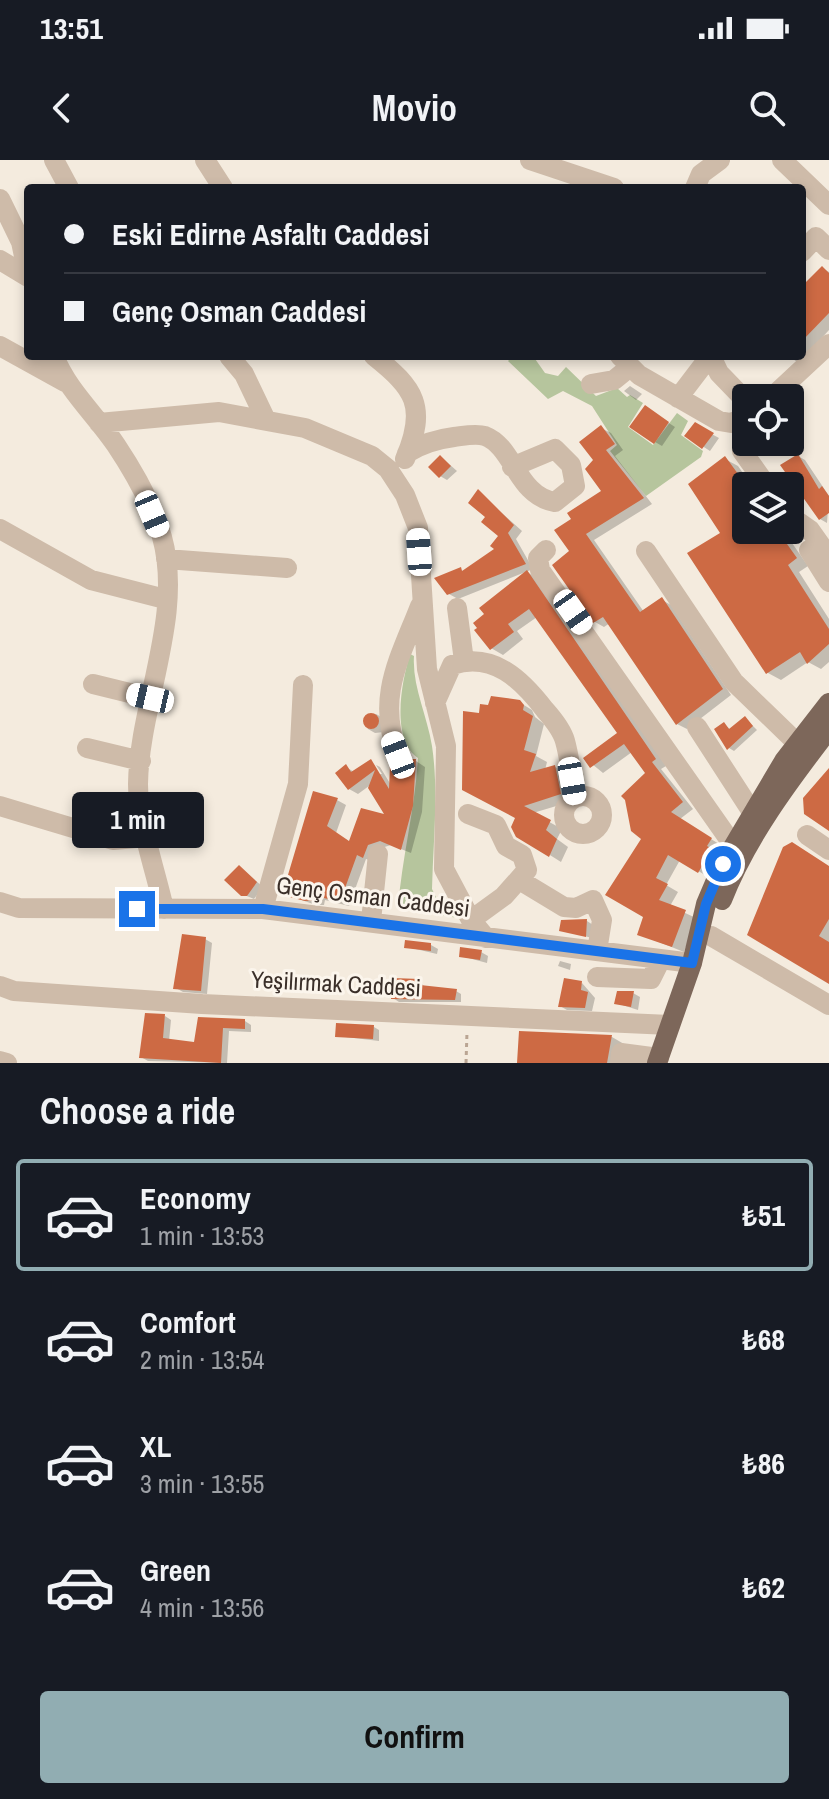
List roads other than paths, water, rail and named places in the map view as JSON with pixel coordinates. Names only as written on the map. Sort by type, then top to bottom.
[{"type":"main road","points":[[658,1060],[692,963],[706,904],[733,845],[797,743],[829,704]]},
{"type":"main road","points":[[692,963],[707,949],[725,893],[745,854],[783,792],[829,729]]},
{"type":"street","points":[[54,160],[67,184]]},
{"type":"street","points":[[205,160],[220,184]]},
{"type":"street","points":[[530,160],[602,184]]},
{"type":"street","points":[[695,174],[720,160]]},
{"type":"street","points":[[782,160],[829,205]]},
{"type":"street","points":[[0,199],[21,242],[24,257]]},
{"type":"street","points":[[806,248],[816,237],[829,250]]},
{"type":"street","points":[[0,260],[24,274]]},
{"type":"street","points":[[786,384],[829,344]]},
{"type":"street","points":[[0,346],[24,359]]},
{"type":"street","points":[[25,360],[65,382]]},
{"type":"street","points":[[56,360],[65,382],[99,423],[143,492],[162,536],[166,559],[162,648],[150,698],[138,786],[164,909]]},
{"type":"street","points":[[232,360],[244,374],[266,420]]},
{"type":"street","points":[[379,360],[411,388],[417,412],[407,453],[395,480]]},
{"type":"street","points":[[678,398],[708,360]]},
{"type":"street","points":[[713,360],[719,373],[732,386]]},
{"type":"street","points":[[591,384],[614,380],[625,361],[678,398],[719,421],[732,423]]},
{"type":"street","points":[[99,423],[219,412],[266,420],[305,428],[342,442],[372,456],[395,480],[418,528],[427,669],[446,746],[444,869],[471,920],[486,938]]},
{"type":"street","points":[[407,453],[438,439],[485,436],[495,443],[512,467]]},
{"type":"street","points":[[804,526],[829,557]]},
{"type":"street","points":[[0,529],[91,580],[165,599]]},
{"type":"street","points":[[546,550],[538,558],[540,570],[733,845]]},
{"type":"street","points":[[809,550],[829,582]]},
{"type":"street","points":[[646,551],[734,682],[797,743]]},
{"type":"street","points":[[166,559],[287,568]]},
{"type":"street","points":[[398,755],[388,728],[390,687],[423,599]]},
{"type":"street","points":[[457,608],[464,661]]},
{"type":"street","points":[[434,707],[446,672],[452,665],[464,661],[501,668],[527,687],[565,739],[575,797]]},
{"type":"street","points":[[93,684],[150,698]]},
{"type":"street","points":[[263,909],[298,784],[303,685]]},
{"type":"street","points":[[697,727],[752,812]]},
{"type":"street","points":[[87,748],[141,761]]},
{"type":"street","points":[[0,806],[29,818],[113,840],[148,837]]},
{"type":"street","points":[[468,814],[496,825],[506,846],[522,855],[527,870],[521,881],[484,913],[471,920]]},
{"type":"street","points":[[807,835],[829,850]]},
{"type":"street","points":[[371,921],[378,854]]},
{"type":"street","points":[[521,881],[564,907],[576,908],[593,900],[602,920],[597,951]]},
{"type":"street","name":"Genç Osman Caddesi","points":[[0,902],[19,908],[263,909],[692,963]]},
{"type":"street","points":[[711,936],[829,1005]]},
{"type":"street","points":[[597,977],[651,979],[661,959]]},
{"type":"street","name":"Yeşilırmak Caddesi","points":[[0,986],[14,991],[202,1004],[670,1025]]},
{"type":"street","points":[[620,1063],[621,1053],[658,1060]]},
{"type":"street","points":[[0,1061],[7,1063]]}]
